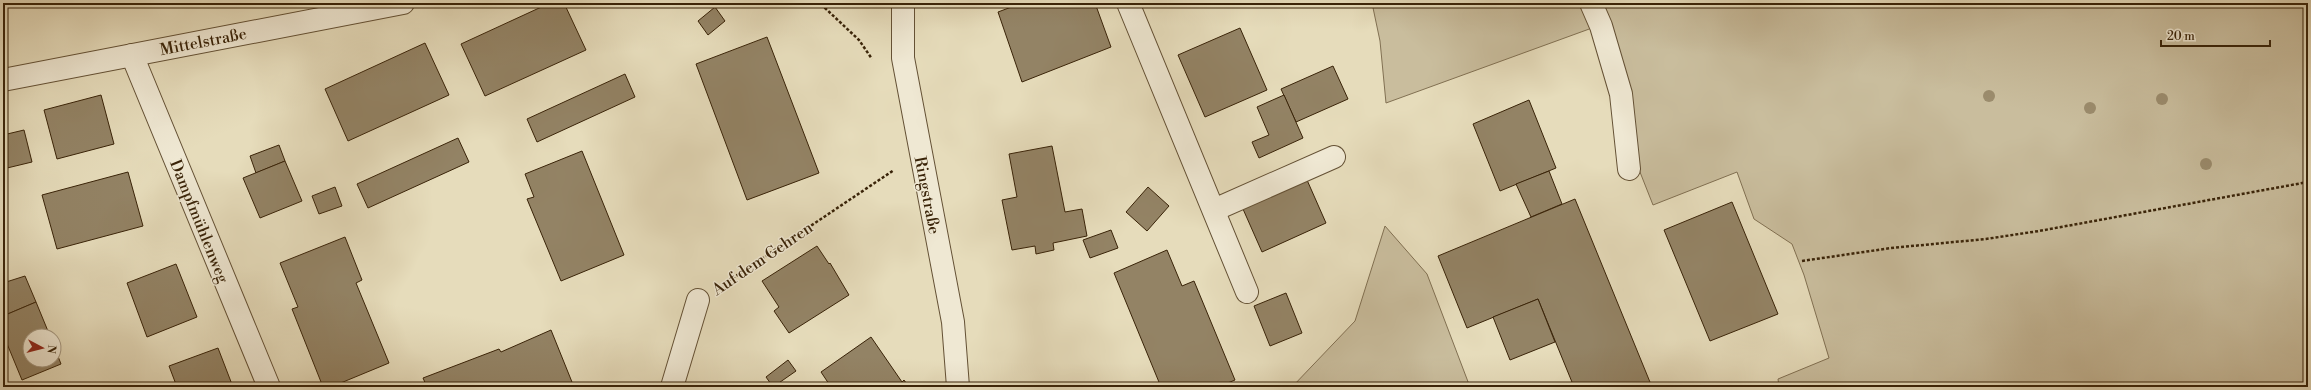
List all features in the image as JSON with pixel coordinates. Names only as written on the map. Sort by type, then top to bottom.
[{"type":"street","name":"Mittelstraße","points":[[3,80],[132,55],[319,11],[403,3]]},
{"type":"street","name":"Ringstraße","points":[[903,3],[903,58],[953,322],[958,387]]},
{"type":"street","points":[[1128,3],[1247,292]]},
{"type":"street","points":[[1591,3],[1601,26],[1621,94],[1628,169]]},
{"type":"street","name":"Dampfmühlenweg","points":[[132,55],[269,387]]},
{"type":"street","points":[[1214,210],[1334,157]]},
{"type":"street","name":"Auf dem Gehren","points":[[672,387],[698,300]]},
{"type":"path","name":"Auf dem Gehren","points":[[698,300],[896,168]]},
{"type":"path","points":[[1802,261],[1891,248],[1986,239],[2031,232],[2308,182]]},
{"type":"shaded area","points":[[1372,3],[2308,3],[2308,387],[1779,387],[1778,379],[1829,358],[1804,275],[1792,244],[1754,219],[1737,172],[1653,205],[1638,167],[1592,28],[1386,103],[1380,41]]},
{"type":"shaded area","points":[[1385,226],[1427,274],[1470,387],[1292,387],[1355,321]]},
{"type":"building","points":[[126,3],[138,3],[127,6]]},
{"type":"building","points":[[550,3],[564,3],[586,50],[485,96],[461,44]]},
{"type":"building","points":[[1022,3],[1095,3],[1111,47],[1022,82],[998,12]]},
{"type":"building","points":[[715,7],[725,21],[708,35],[698,21]]},
{"type":"building","points":[[1240,28],[1267,90],[1205,117],[1178,55]]},
{"type":"building","points":[[767,37],[819,173],[747,200],[696,64]]},
{"type":"building","points":[[425,43],[449,95],[348,141],[325,89]]},
{"type":"building","points":[[1333,66],[1348,99],[1296,122],[1281,89]]},
{"type":"building","points":[[625,74],[635,97],[537,142],[527,119]]},
{"type":"building","points":[[101,95],[114,144],[57,159],[44,110]]},
{"type":"building","points":[[1284,95],[1303,138],[1259,158],[1252,142],[1269,135],[1257,107]]},
{"type":"building","points":[[1529,100],[1556,168],[1500,191],[1473,124]]},
{"type":"building","points":[[24,130],[32,162],[3,169],[3,135]]},
{"type":"building","points":[[458,138],[469,162],[368,208],[357,184]]},
{"type":"building","points":[[279,145],[285,161],[256,173],[250,156]]},
{"type":"building","points":[[1052,146],[1065,212],[1082,209],[1087,236],[1053,243],[1054,250],[1036,254],[1035,246],[1012,250],[1002,200],[1017,197],[1009,154]]},
{"type":"building","points":[[582,151],[624,255],[561,281],[527,199],[534,197],[525,174]]},
{"type":"building","points":[[285,161],[302,201],[260,218],[243,178]]},
{"type":"building","points":[[1549,171],[1562,204],[1531,217],[1516,184]]},
{"type":"building","points":[[128,172],[143,226],[57,249],[42,195]]},
{"type":"building","points":[[1307,180],[1326,223],[1262,252],[1243,209]]},
{"type":"building","points":[[335,187],[342,206],[319,214],[312,196]]},
{"type":"building","points":[[1148,187],[1169,206],[1147,231],[1126,212]]},
{"type":"building","points":[[1575,199],[1652,387],[1574,387],[1538,299],[1467,328],[1438,256]]},
{"type":"building","points":[[1732,202],[1778,314],[1710,341],[1664,230]]},
{"type":"building","points":[[1111,230],[1118,248],[1090,258],[1083,240]]},
{"type":"building","points":[[345,237],[362,280],[356,283],[389,363],[331,387],[323,387],[292,309],[298,307],[280,263]]},
{"type":"building","points":[[817,246],[829,264],[830,263],[849,295],[789,333],[774,311],[779,307],[762,281]]},
{"type":"building","points":[[1167,250],[1182,286],[1194,281],[1235,380],[1218,387],[1161,387],[1114,273]]},
{"type":"building","points":[[176,264],[197,317],[147,337],[127,283]]},
{"type":"building","points":[[25,276],[36,302],[3,316],[3,283]]},
{"type":"building","points":[[1286,293],[1302,333],[1270,346],[1254,306]]},
{"type":"building","points":[[1538,299],[1555,342],[1510,360],[1493,317]]},
{"type":"building","points":[[36,302],[47,328],[22,328],[22,368],[51,368],[22,380],[3,334],[3,316]]},
{"type":"building","points":[[551,330],[574,387],[427,387],[423,378],[499,349],[501,352]]},
{"type":"building","points":[[871,337],[902,382],[904,380],[909,387],[831,387],[821,372]]},
{"type":"building","points":[[218,348],[233,387],[177,387],[169,366]]},
{"type":"building","points":[[788,360],[796,371],[773,387],[766,377]]}]
